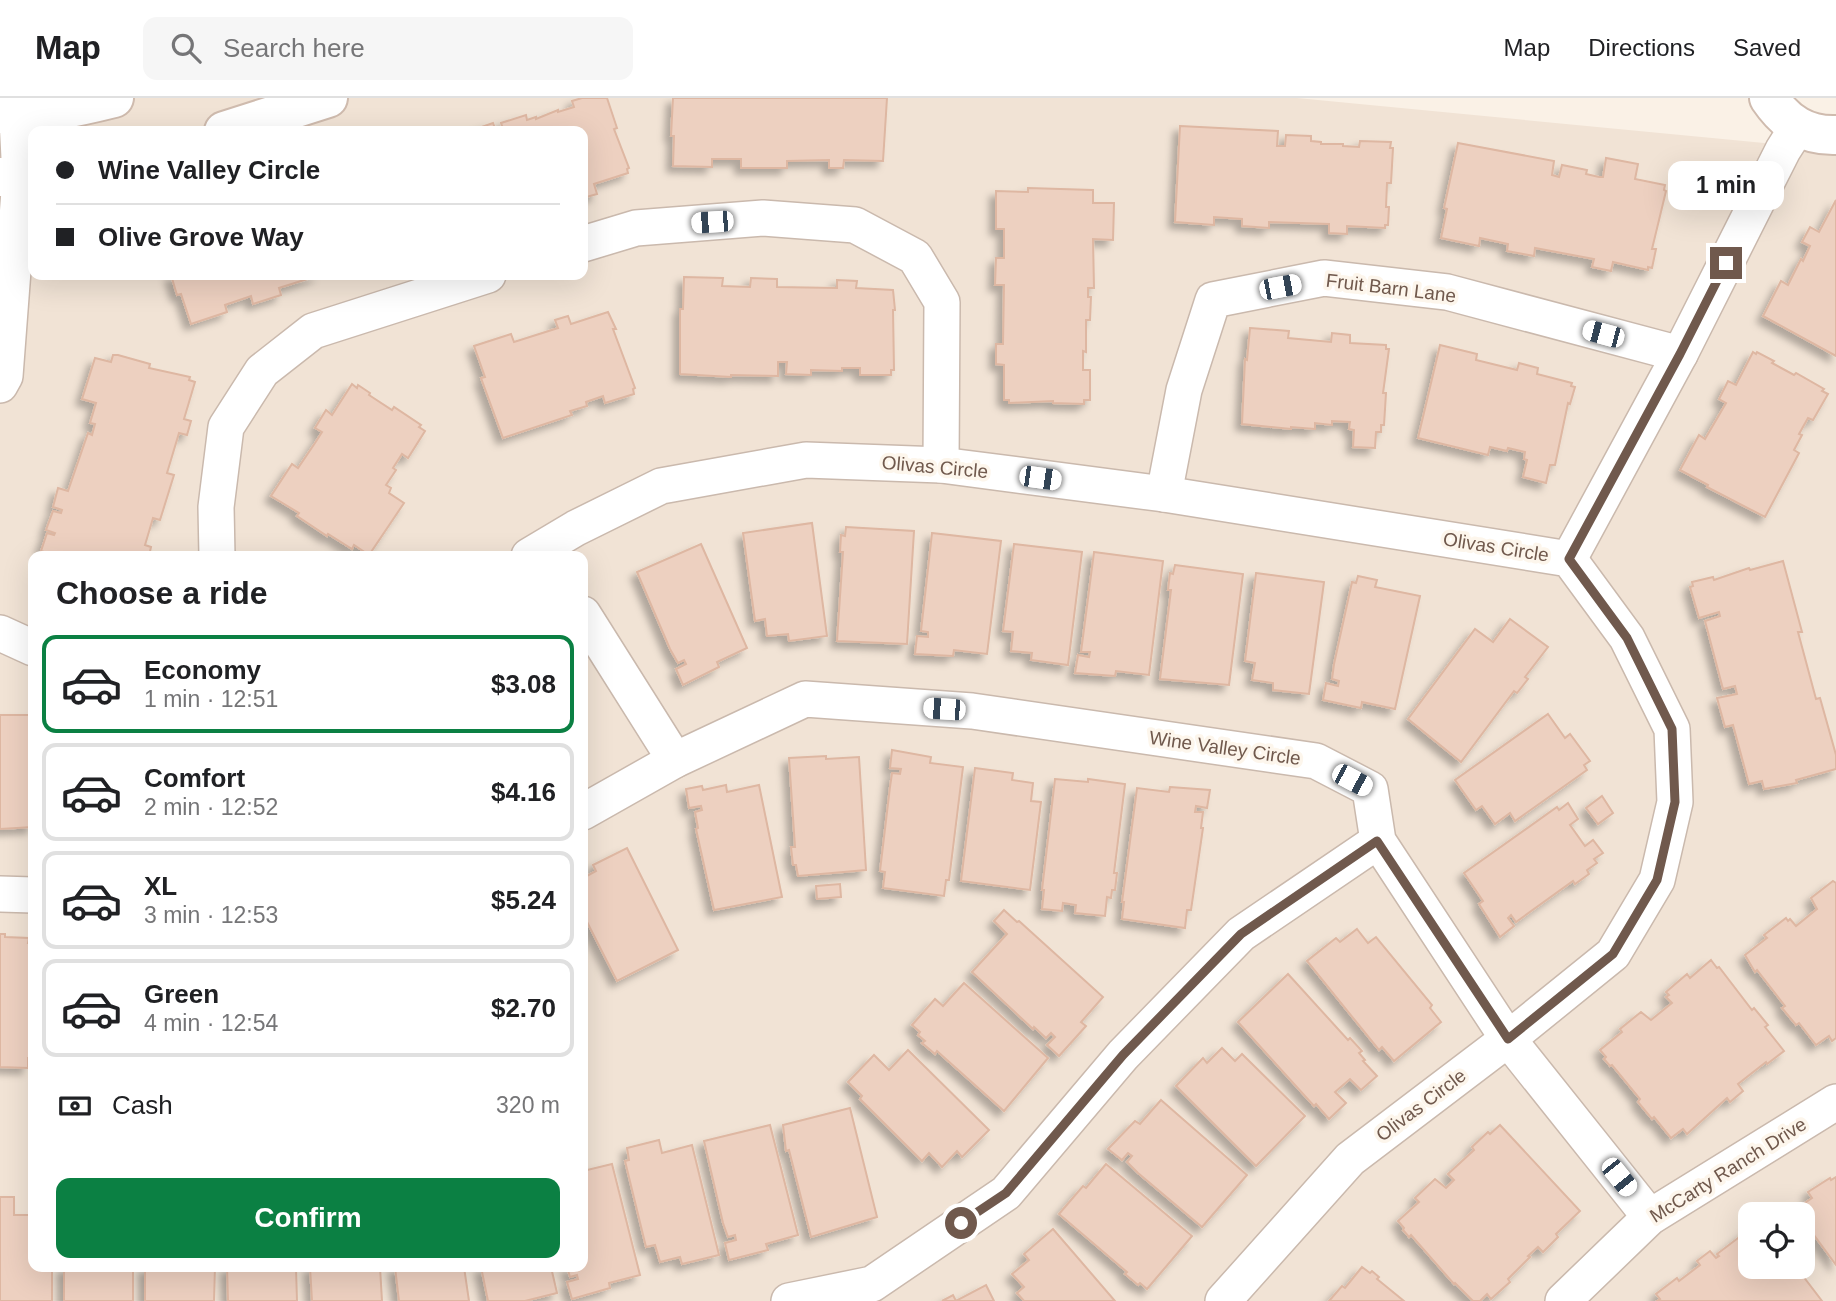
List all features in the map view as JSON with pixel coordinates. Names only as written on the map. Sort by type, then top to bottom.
[{"type":"street","points":[[0,385],[5,376],[18,177],[11,109],[89,104],[114,98]]},
{"type":"street","points":[[240,126],[328,98]]},
{"type":"street","points":[[1769,98],[1779,113],[1797,128],[1821,135],[1836,135]]},
{"type":"street","points":[[1569,559],[1680,354],[1783,150],[1797,128]]},
{"type":"street","points":[[588,242],[636,228],[763,218],[855,225],[915,257],[942,302],[941,465]]},
{"type":"street","name":"Fruit Barn Lane","points":[[1164,494],[1184,390],[1213,300],[1324,278],[1447,292],[1680,354]]},
{"type":"street","points":[[217,551],[216,507],[226,427],[262,371],[313,331],[472,280]]},
{"type":"street","name":"Olivas Circle","points":[[543,551],[576,528],[661,486],[806,460],[941,465],[1164,494],[1569,559],[1627,638],[1672,729],[1675,802],[1657,880],[1613,954],[1508,1039],[1350,1159],[1223,1301]]},
{"type":"street","points":[[588,622],[675,760]]},
{"type":"street","points":[[0,633],[28,646]]},
{"type":"street","name":"Wine Valley Circle","points":[[588,809],[675,760],[805,699],[972,711],[1316,761],[1370,789],[1377,841]]},
{"type":"street","points":[[789,1301],[872,1284],[1006,1193],[1123,1055],[1241,934],[1377,841],[1508,1039],[1650,1217]]},
{"type":"street","points":[[0,894],[28,895]]},
{"type":"street","name":"McCarty Ranch Drive","points":[[1563,1301],[1650,1217],[1836,1102]]},
{"type":"shaded area","points":[[0,98],[1297,98],[1836,150],[1836,1301],[0,1301]]},
{"type":"building","points":[[582,98],[607,98],[617,128],[614,129],[629,168],[628,173],[594,184],[597,194],[588,197],[588,126],[502,126],[501,123],[526,115],[527,120],[536,119],[574,107],[572,101]]},
{"type":"building","points":[[673,98],[887,98],[883,161],[844,160],[843,168],[829,168],[829,160],[787,161],[787,168],[741,168],[741,159],[712,159],[712,167],[673,166]]},
{"type":"building","points":[[1180,126],[1278,131],[1277,146],[1285,146],[1286,135],[1311,136],[1311,141],[1343,146],[1359,147],[1360,141],[1391,142],[1391,183],[1387,183],[1386,207],[1389,207],[1388,225],[1385,225],[1385,228],[1347,226],[1347,234],[1329,233],[1329,224],[1269,222],[1269,228],[1242,226],[1242,219],[1214,217],[1214,225],[1175,222]]},
{"type":"building","points":[[1458,143],[1554,161],[1552,175],[1559,177],[1562,165],[1587,170],[1586,174],[1603,177],[1606,158],[1638,164],[1635,179],[1665,185],[1666,191],[1652,249],[1656,249],[1652,268],[1648,267],[1648,270],[1613,262],[1611,271],[1592,267],[1594,259],[1535,248],[1534,256],[1507,251],[1508,244],[1480,238],[1479,246],[1441,238],[1447,209],[1444,208]]},
{"type":"building","points":[[1028,188],[1093,190],[1093,203],[1114,203],[1113,240],[1093,239],[1094,288],[1088,288],[1088,297],[1091,297],[1090,320],[1086,320],[1086,352],[1083,351],[1083,370],[1090,370],[1090,400],[1084,400],[1084,404],[1053,401],[1009,403],[1009,400],[1004,400],[1004,365],[996,364],[996,344],[1003,344],[1004,285],[995,285],[996,258],[1004,258],[1004,229],[996,229],[996,191],[1028,192]]},
{"type":"building","points":[[1836,200],[1836,356],[1763,316],[1781,281],[1788,285],[1801,259],[1803,261],[1810,246],[1802,242],[1810,227],[1819,232]]},
{"type":"building","points":[[684,277],[723,278],[722,286],[750,287],[751,278],[777,279],[777,287],[837,288],[837,280],[857,281],[856,288],[893,290],[894,370],[891,370],[891,375],[860,375],[860,368],[842,368],[842,371],[811,370],[811,375],[786,374],[787,362],[778,362],[778,376],[680,374],[680,309],[683,309]]},
{"type":"building","points":[[172,280],[304,280],[279,288],[281,295],[253,304],[251,296],[225,305],[227,312],[191,324],[181,294],[177,295]]},
{"type":"building","points":[[608,312],[635,388],[634,394],[605,403],[603,396],[586,402],[587,406],[570,411],[572,415],[503,438],[481,378],[485,377],[474,346],[511,334],[514,342],[558,328],[555,320],[568,316],[571,324]]},
{"type":"building","points":[[1250,328],[1289,331],[1288,338],[1331,342],[1332,333],[1350,335],[1350,343],[1386,345],[1386,349],[1389,349],[1383,393],[1386,393],[1384,425],[1381,425],[1381,432],[1376,432],[1375,448],[1353,447],[1354,430],[1349,429],[1350,422],[1332,421],[1332,425],[1315,423],[1315,429],[1242,424],[1245,359],[1247,360]]},
{"type":"building","points":[[1440,345],[1477,354],[1476,360],[1517,370],[1519,363],[1538,368],[1537,374],[1572,383],[1571,386],[1575,387],[1570,404],[1568,403],[1555,465],[1550,465],[1546,483],[1523,477],[1527,460],[1524,459],[1525,452],[1490,447],[1488,455],[1418,438]]},
{"type":"building","points":[[1753,352],[1774,361],[1772,363],[1794,375],[1796,373],[1828,394],[1813,420],[1808,418],[1799,434],[1802,435],[1794,450],[1799,453],[1765,517],[1680,470],[1699,435],[1705,439],[1726,403],[1719,399],[1728,381],[1736,385]]},
{"type":"building","points":[[113,355],[118,355],[150,364],[149,368],[190,377],[189,380],[195,382],[184,419],[191,421],[187,435],[179,433],[167,473],[174,475],[160,520],[153,518],[145,545],[151,547],[150,551],[41,551],[47,533],[55,533],[46,530],[53,511],[61,513],[62,510],[53,507],[58,488],[68,491],[88,433],[92,435],[95,424],[90,423],[96,403],[82,399],[95,358],[111,362]]},
{"type":"building","points":[[352,384],[357,388],[358,385],[392,410],[394,407],[421,425],[419,427],[425,431],[408,458],[402,454],[393,468],[396,470],[386,485],[391,488],[389,493],[404,503],[372,551],[363,551],[354,545],[352,549],[328,534],[327,536],[297,516],[299,513],[271,496],[292,464],[298,468],[315,443],[322,432],[315,428],[326,410],[332,415]]},
{"type":"building","points":[[812,523],[827,636],[789,641],[788,634],[767,636],[765,619],[755,621],[743,533]]},
{"type":"building","points":[[846,527],[914,531],[907,644],[837,641],[843,552],[840,552],[841,535],[845,536]]},
{"type":"building","points":[[932,533],[1001,541],[987,654],[954,650],[953,656],[915,654],[917,636],[928,637],[928,632],[921,631]]},
{"type":"building","points":[[701,544],[747,648],[717,662],[719,667],[683,685],[676,669],[686,664],[684,660],[678,663],[670,649],[637,572]]},
{"type":"building","points":[[1014,544],[1082,552],[1068,665],[1031,660],[1032,653],[1011,651],[1013,632],[1003,631]]},
{"type":"building","points":[[1094,552],[1163,561],[1149,675],[1116,671],[1115,676],[1075,673],[1078,655],[1089,657],[1090,652],[1081,652]]},
{"type":"building","points":[[1783,561],[1816,699],[1820,698],[1836,755],[1836,769],[1796,780],[1797,783],[1764,789],[1762,781],[1749,784],[1733,725],[1725,727],[1717,698],[1737,694],[1735,686],[1723,689],[1705,621],[1720,616],[1719,612],[1699,618],[1690,587],[1693,586],[1692,582],[1713,577],[1714,580],[1749,568],[1750,570]]},
{"type":"building","points":[[1175,565],[1243,574],[1229,685],[1160,679],[1171,590],[1168,590],[1170,573],[1173,574]]},
{"type":"building","points":[[1256,573],[1324,582],[1309,694],[1273,690],[1273,683],[1252,680],[1255,663],[1245,661]]},
{"type":"building","points":[[1358,576],[1377,580],[1375,587],[1420,596],[1395,709],[1362,702],[1361,708],[1323,700],[1326,683],[1338,686],[1339,681],[1332,679],[1334,664],[1352,582],[1356,583]]},
{"type":"building","points":[[1510,619],[1548,647],[1525,677],[1528,679],[1517,693],[1514,691],[1461,762],[1408,719],[1475,629],[1493,642]]},
{"type":"building","points":[[1548,714],[1565,738],[1570,734],[1590,761],[1584,765],[1587,770],[1515,821],[1510,813],[1495,824],[1482,806],[1476,810],[1455,780]]},
{"type":"building","points":[[0,715],[28,715],[28,827],[0,829]]},
{"type":"building","points":[[892,750],[931,757],[930,763],[963,767],[949,880],[946,880],[944,896],[883,888],[885,872],[880,871],[892,773],[900,774],[901,769],[890,768]]},
{"type":"building","points":[[826,756],[826,759],[859,757],[866,870],[798,876],[796,865],[793,865],[791,847],[795,847],[789,758]]},
{"type":"building","points":[[975,768],[1013,773],[1012,780],[1033,783],[1031,801],[1041,802],[1030,890],[961,881]]},
{"type":"building","points":[[1055,779],[1088,782],[1088,779],[1125,784],[1114,873],[1117,873],[1115,890],[1112,890],[1111,898],[1107,897],[1105,916],[1075,913],[1076,905],[1063,903],[1062,911],[1042,909]]},
{"type":"building","points":[[726,785],[727,792],[759,785],[782,897],[714,910],[696,829],[695,812],[702,810],[701,806],[689,808],[686,789],[702,786],[703,790]]},
{"type":"building","points":[[1170,787],[1210,790],[1207,808],[1196,806],[1195,812],[1203,812],[1203,828],[1191,910],[1187,910],[1185,928],[1122,919],[1137,788],[1169,792]]},
{"type":"building","points":[[1602,796],[1613,813],[1598,824],[1586,808]]},
{"type":"building","points":[[1568,803],[1578,819],[1570,825],[1585,846],[1593,840],[1603,853],[1594,859],[1597,863],[1587,870],[1589,874],[1575,884],[1573,881],[1516,922],[1511,915],[1508,918],[1514,926],[1500,937],[1479,904],[1483,901],[1464,873],[1557,807],[1559,810]]},
{"type":"building","points":[[627,848],[678,950],[617,981],[588,924],[588,875],[596,871],[593,865]]},
{"type":"building","points":[[1833,881],[1836,883],[1836,1038],[1832,1041],[1829,1036],[1816,1045],[1799,1023],[1796,1025],[1782,1008],[1785,1006],[1757,970],[1755,972],[1745,955],[1767,938],[1764,935],[1786,918],[1796,926],[1817,909],[1811,898]]},
{"type":"building","points":[[840,884],[841,897],[817,899],[816,886]]},
{"type":"building","points":[[1004,910],[1103,997],[1081,1022],[1086,1026],[1059,1056],[1047,1045],[1055,1037],[1051,1033],[1046,1038],[1034,1027],[1033,1029],[972,972],[1007,934],[994,921]]},
{"type":"building","points":[[1357,929],[1368,943],[1376,937],[1432,1005],[1430,1008],[1441,1022],[1394,1061],[1382,1047],[1379,1050],[1307,961],[1336,938],[1340,942]]},
{"type":"building","points":[[0,934],[5,934],[5,937],[28,938],[28,1068],[0,1067]]},
{"type":"building","points":[[1711,960],[1752,1010],[1754,1008],[1768,1025],[1765,1027],[1784,1051],[1738,1084],[1743,1091],[1730,1102],[1727,1098],[1687,1134],[1683,1129],[1671,1138],[1638,1102],[1640,1099],[1604,1059],[1606,1057],[1600,1050],[1641,1012],[1651,1020],[1672,1003],[1666,997],[1669,995],[1666,992],[1687,974],[1690,978]]},
{"type":"building","points":[[1288,974],[1348,1040],[1350,1038],[1362,1051],[1359,1053],[1365,1060],[1363,1061],[1377,1076],[1361,1090],[1350,1079],[1335,1092],[1346,1103],[1329,1119],[1238,1022]]},
{"type":"building","points":[[964,983],[1048,1058],[1004,1111],[937,1051],[935,1054],[922,1043],[925,1041],[918,1035],[920,1032],[912,1025],[935,999],[943,1006]]},
{"type":"building","points":[[1222,1048],[1235,1061],[1242,1054],[1305,1116],[1256,1166],[1176,1086],[1203,1058],[1207,1063]]},
{"type":"building","points":[[908,1050],[989,1130],[962,1157],[957,1151],[942,1167],[929,1153],[922,1161],[860,1099],[862,1096],[848,1082],[874,1055],[889,1070]]},
{"type":"building","points":[[1161,1100],[1247,1175],[1202,1227],[1127,1162],[1132,1156],[1128,1153],[1122,1160],[1108,1149],[1135,1121],[1140,1124]]},
{"type":"building","points":[[850,1108],[877,1217],[811,1237],[789,1150],[786,1151],[783,1125]]},
{"type":"building","points":[[770,1125],[798,1235],[766,1244],[768,1250],[729,1260],[725,1243],[736,1240],[735,1235],[728,1237],[723,1223],[704,1141]]},
{"type":"building","points":[[1500,1125],[1580,1211],[1556,1234],[1558,1237],[1543,1252],[1538,1247],[1528,1256],[1530,1257],[1508,1279],[1510,1282],[1491,1299],[1487,1294],[1480,1301],[1473,1301],[1454,1284],[1411,1235],[1409,1237],[1398,1221],[1419,1202],[1415,1198],[1435,1179],[1446,1188],[1454,1180],[1448,1174],[1474,1150],[1472,1147]]},
{"type":"building","points":[[659,1140],[662,1153],[692,1145],[719,1255],[682,1264],[680,1257],[660,1262],[655,1245],[646,1247],[625,1161],[629,1160],[627,1148]]},
{"type":"building","points":[[612,1164],[640,1275],[609,1283],[610,1288],[572,1299],[567,1282],[578,1279],[577,1275],[570,1277],[568,1272],[588,1272],[588,1170]]},
{"type":"building","points":[[1106,1164],[1192,1236],[1147,1289],[1125,1274],[1127,1272],[1059,1214]]},
{"type":"building","points":[[1836,1177],[1836,1265],[1815,1236],[1815,1202],[1806,1202],[1812,1198],[1808,1192],[1830,1178],[1831,1180]]},
{"type":"building","points":[[0,1197],[14,1197],[14,1215],[28,1215],[28,1272],[52,1272],[52,1301],[0,1301]]},
{"type":"building","points":[[1053,1229],[1115,1301],[1024,1301],[1017,1293],[1024,1287],[1012,1274],[1029,1260],[1024,1254]]},
{"type":"building","points":[[1738,1238],[1738,1279],[1805,1279],[1822,1301],[1657,1301],[1660,1299],[1656,1294],[1700,1265],[1697,1261],[1710,1251],[1716,1258],[1719,1256],[1717,1254]]},
{"type":"building","points":[[1362,1267],[1370,1273],[1372,1271],[1379,1277],[1377,1279],[1404,1301],[1329,1301],[1342,1286],[1345,1288]]},
{"type":"building","points":[[64,1272],[133,1272],[133,1301],[64,1301]]},
{"type":"building","points":[[145,1272],[215,1272],[214,1301],[145,1301]]},
{"type":"building","points":[[227,1272],[296,1272],[297,1301],[228,1301]]},
{"type":"building","points":[[310,1272],[380,1272],[382,1301],[312,1301]]},
{"type":"building","points":[[396,1272],[465,1272],[469,1301],[399,1301]]},
{"type":"building","points":[[482,1272],[552,1272],[557,1293],[525,1301],[488,1301]]},
{"type":"building","points":[[986,1285],[994,1301],[956,1301]]},
{"type":"building","points":[[953,1295],[956,1301],[942,1301]]},
{"type":"route","points":[[961,1223],[1006,1193],[1123,1055],[1241,934],[1377,841],[1508,1039],[1613,954],[1657,880],[1675,802],[1672,729],[1627,638],[1569,559],[1726,263]]}]
